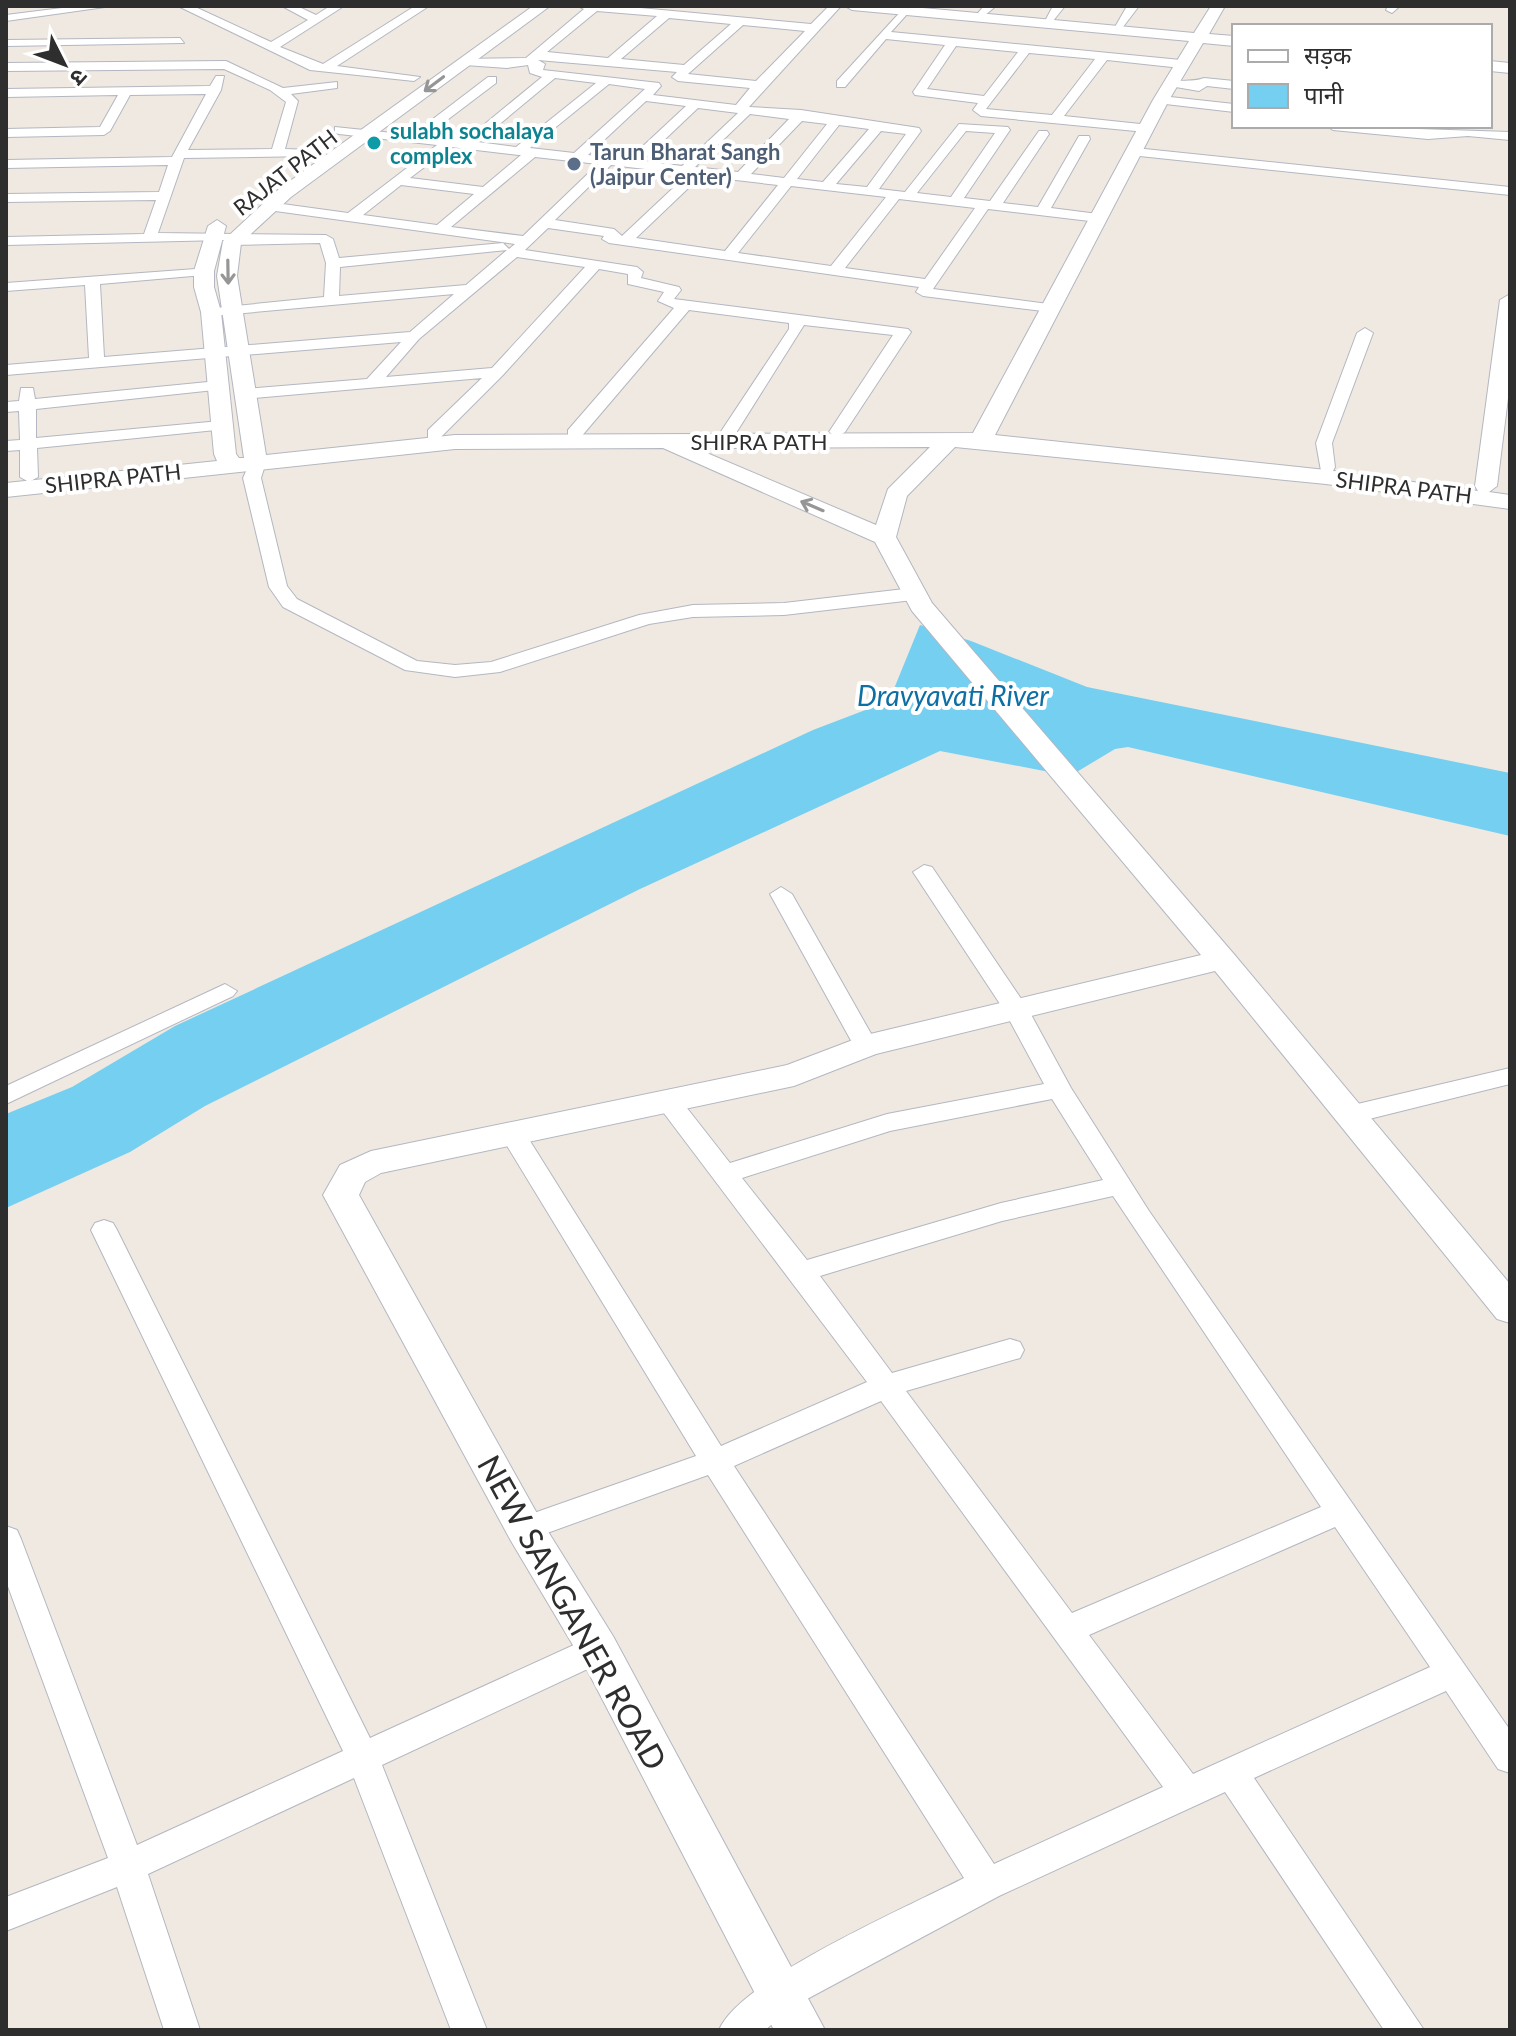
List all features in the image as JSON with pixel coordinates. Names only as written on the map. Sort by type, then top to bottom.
[{"type":"street","points":[[6,18],[106,6]]},
{"type":"street","points":[[184,6],[314,67],[414,77]]},
{"type":"street","points":[[288,6],[316,19]]},
{"type":"street","points":[[271,47],[338,6]]},
{"type":"street","points":[[328,66],[423,6]]},
{"type":"street","name":"RAJAT PATH","points":[[274,178],[514,6]]},
{"type":"street","name":"RAJAT PATH","points":[[254,464],[241,351],[227,276],[234,238],[268,206],[543,6]]},
{"type":"street","points":[[584,6],[812,28]]},
{"type":"street","points":[[746,107],[742,103],[757,85],[835,6]]},
{"type":"street","points":[[852,6],[1054,12],[1119,25],[1201,35]]},
{"type":"street","points":[[1119,25],[1133,6]]},
{"type":"street","points":[[983,435],[1136,142],[1218,6]]},
{"type":"street","points":[[534,58],[594,7]]},
{"type":"street","points":[[841,84],[909,8]]},
{"type":"street","points":[[909,8],[1232,38]]},
{"type":"street","points":[[610,63],[666,14]]},
{"type":"street","points":[[741,21],[678,77],[757,85]]},
{"type":"street","points":[[882,35],[1181,64]]},
{"type":"street","points":[[6,43],[180,41]]},
{"type":"street","points":[[952,43],[919,92],[988,100]]},
{"type":"street","points":[[1025,50],[978,112],[1055,120],[1136,142],[1510,191]]},
{"type":"street","points":[[1055,120],[1103,57]]},
{"type":"street","points":[[534,58],[539,64],[537,72],[655,86],[578,157]]},
{"type":"street","points":[[465,61],[507,64],[534,58],[685,69]]},
{"type":"street","points":[[150,237],[178,158],[226,65]]},
{"type":"street","points":[[6,67],[226,65],[292,101],[277,153]]},
{"type":"street","points":[[468,144],[552,75]]},
{"type":"street","points":[[280,92],[333,85],[287,78]]},
{"type":"street","points":[[413,140],[492,80]]},
{"type":"street","points":[[440,229],[607,80]]},
{"type":"street","points":[[1165,92],[1199,87],[1204,82],[1232,85]]},
{"type":"street","points":[[6,93],[215,90]]},
{"type":"street","points":[[6,133],[104,131],[126,92]]},
{"type":"street","points":[[1165,92],[1231,105]]},
{"type":"street","points":[[643,97],[746,107],[935,133],[965,126],[1050,135]]},
{"type":"street","points":[[631,164],[697,102]]},
{"type":"street","points":[[625,241],[745,113],[746,107]]},
{"type":"street","points":[[741,177],[801,114]]},
{"type":"street","points":[[728,256],[837,120]]},
{"type":"street","points":[[826,187],[878,126]]},
{"type":"street","points":[[1354,128],[1428,135],[1468,132],[1510,136]]},
{"type":"street","points":[[339,130],[1098,218]]},
{"type":"street","points":[[870,192],[935,133]]},
{"type":"street","points":[[835,271],[902,196],[935,133]]},
{"type":"street","points":[[955,201],[1050,135]]},
{"type":"street","points":[[914,305],[989,205],[1050,135]]},
{"type":"street","points":[[1043,211],[1050,135]]},
{"type":"street","points":[[351,217],[448,143]]},
{"type":"street","points":[[6,164],[308,153]]},
{"type":"street","points":[[372,383],[414,336],[520,246],[608,161]]},
{"type":"street","points":[[399,181],[485,191]]},
{"type":"street","points":[[6,198],[165,196]]},
{"type":"street","points":[[268,206],[440,229],[635,271],[633,281],[672,289],[665,301],[684,306],[903,332],[837,432]]},
{"type":"street","name":"RAJAT PATH","points":[[228,460],[220,426],[211,312],[204,271],[212,235],[229,215]]},
{"type":"street","points":[[544,223],[614,233],[609,239],[835,271],[1051,308]]},
{"type":"street","points":[[6,241],[212,235],[234,238],[323,238],[333,263],[331,302]]},
{"type":"street","points":[[333,263],[520,246]]},
{"type":"street","points":[[434,434],[497,372],[596,264]]},
{"type":"street","points":[[6,287],[204,271]]},
{"type":"street","points":[[92,280],[97,363]]},
{"type":"street","points":[[211,312],[466,289]]},
{"type":"street","points":[[1486,486],[1506,357],[1510,300]]},
{"type":"street","points":[[574,434],[684,306]]},
{"type":"street","points":[[728,433],[797,329],[796,319]]},
{"type":"street","points":[[1327,467],[1324,443],[1365,333]]},
{"type":"street","points":[[6,370],[414,336]]},
{"type":"street","points":[[27,368],[29,477]]},
{"type":"street","points":[[244,394],[497,372]]},
{"type":"street","points":[[6,407],[218,386]]},
{"type":"street","points":[[6,446],[220,426]]},
{"type":"street","name":"SHIPRA PATH","points":[[254,464],[434,434],[837,432],[1071,435],[1510,490]]},
{"type":"street","name":"SHIPRA PATH","points":[[6,480],[228,460],[254,464],[455,442],[949,440],[983,435],[1510,502]]},
{"type":"street","points":[[884,537],[896,494],[949,440]]},
{"type":"street","points":[[660,441],[884,537],[917,600],[1095,814],[1222,960],[1510,1309]]},
{"type":"street","name":"SHIPRA PATH","points":[[6,490],[228,460]]},
{"type":"street","points":[[254,464],[278,587],[290,603],[412,666],[455,671],[493,668],[646,619],[693,611],[917,600]]},
{"type":"street","points":[[924,872],[1016,1009],[1059,1089],[1119,1185],[1510,1758]]},
{"type":"street","points":[[781,894],[866,1046]]},
{"type":"street","points":[[987,1884],[715,1461],[511,1131],[794,1075],[866,1046],[1222,960]]},
{"type":"street","points":[[6,1096],[225,991]]},
{"type":"street","points":[[1349,1115],[1510,1076]]},
{"type":"street","points":[[725,1174],[887,1123],[1059,1089]]},
{"type":"street","points":[[667,1100],[801,1272],[1186,1791]]},
{"type":"street","name":"NEW SANGANER ROAD","points":[[511,1131],[371,1163],[352,1174],[341,1195],[525,1529],[598,1649],[800,2030]]},
{"type":"street","points":[[801,1272],[1001,1212],[1119,1185]]},
{"type":"street","points":[[104,1230],[363,1758],[469,2030]]},
{"type":"street","points":[[525,1529],[715,1461],[886,1386],[1010,1350]]},
{"type":"street","points":[[1066,1630],[1340,1512]]},
{"type":"street","points":[[6,1539],[128,1866],[182,2030]]},
{"type":"street","points":[[6,1914],[128,1866],[598,1649]]},
{"type":"street","points":[[737,2030],[781,1993],[987,1884],[1451,1673]]},
{"type":"street","points":[[1230,1771],[1406,2030]]},
{"type":"water","name":"Dravyavati River","points":[[920,625],[971,641],[1087,687],[1510,773],[1510,836],[1128,747],[1115,749],[1070,776],[940,751],[640,889],[205,1106],[130,1152],[6,1208],[6,1114],[72,1087],[175,1026],[813,730],[889,701]]},
{"type":"place","name":"sulabh sochalaya complex","points":[[374,143]]},
{"type":"place","name":"Tarun Bharat Sangh (Jaipur Center)","points":[[574,164]]}]
